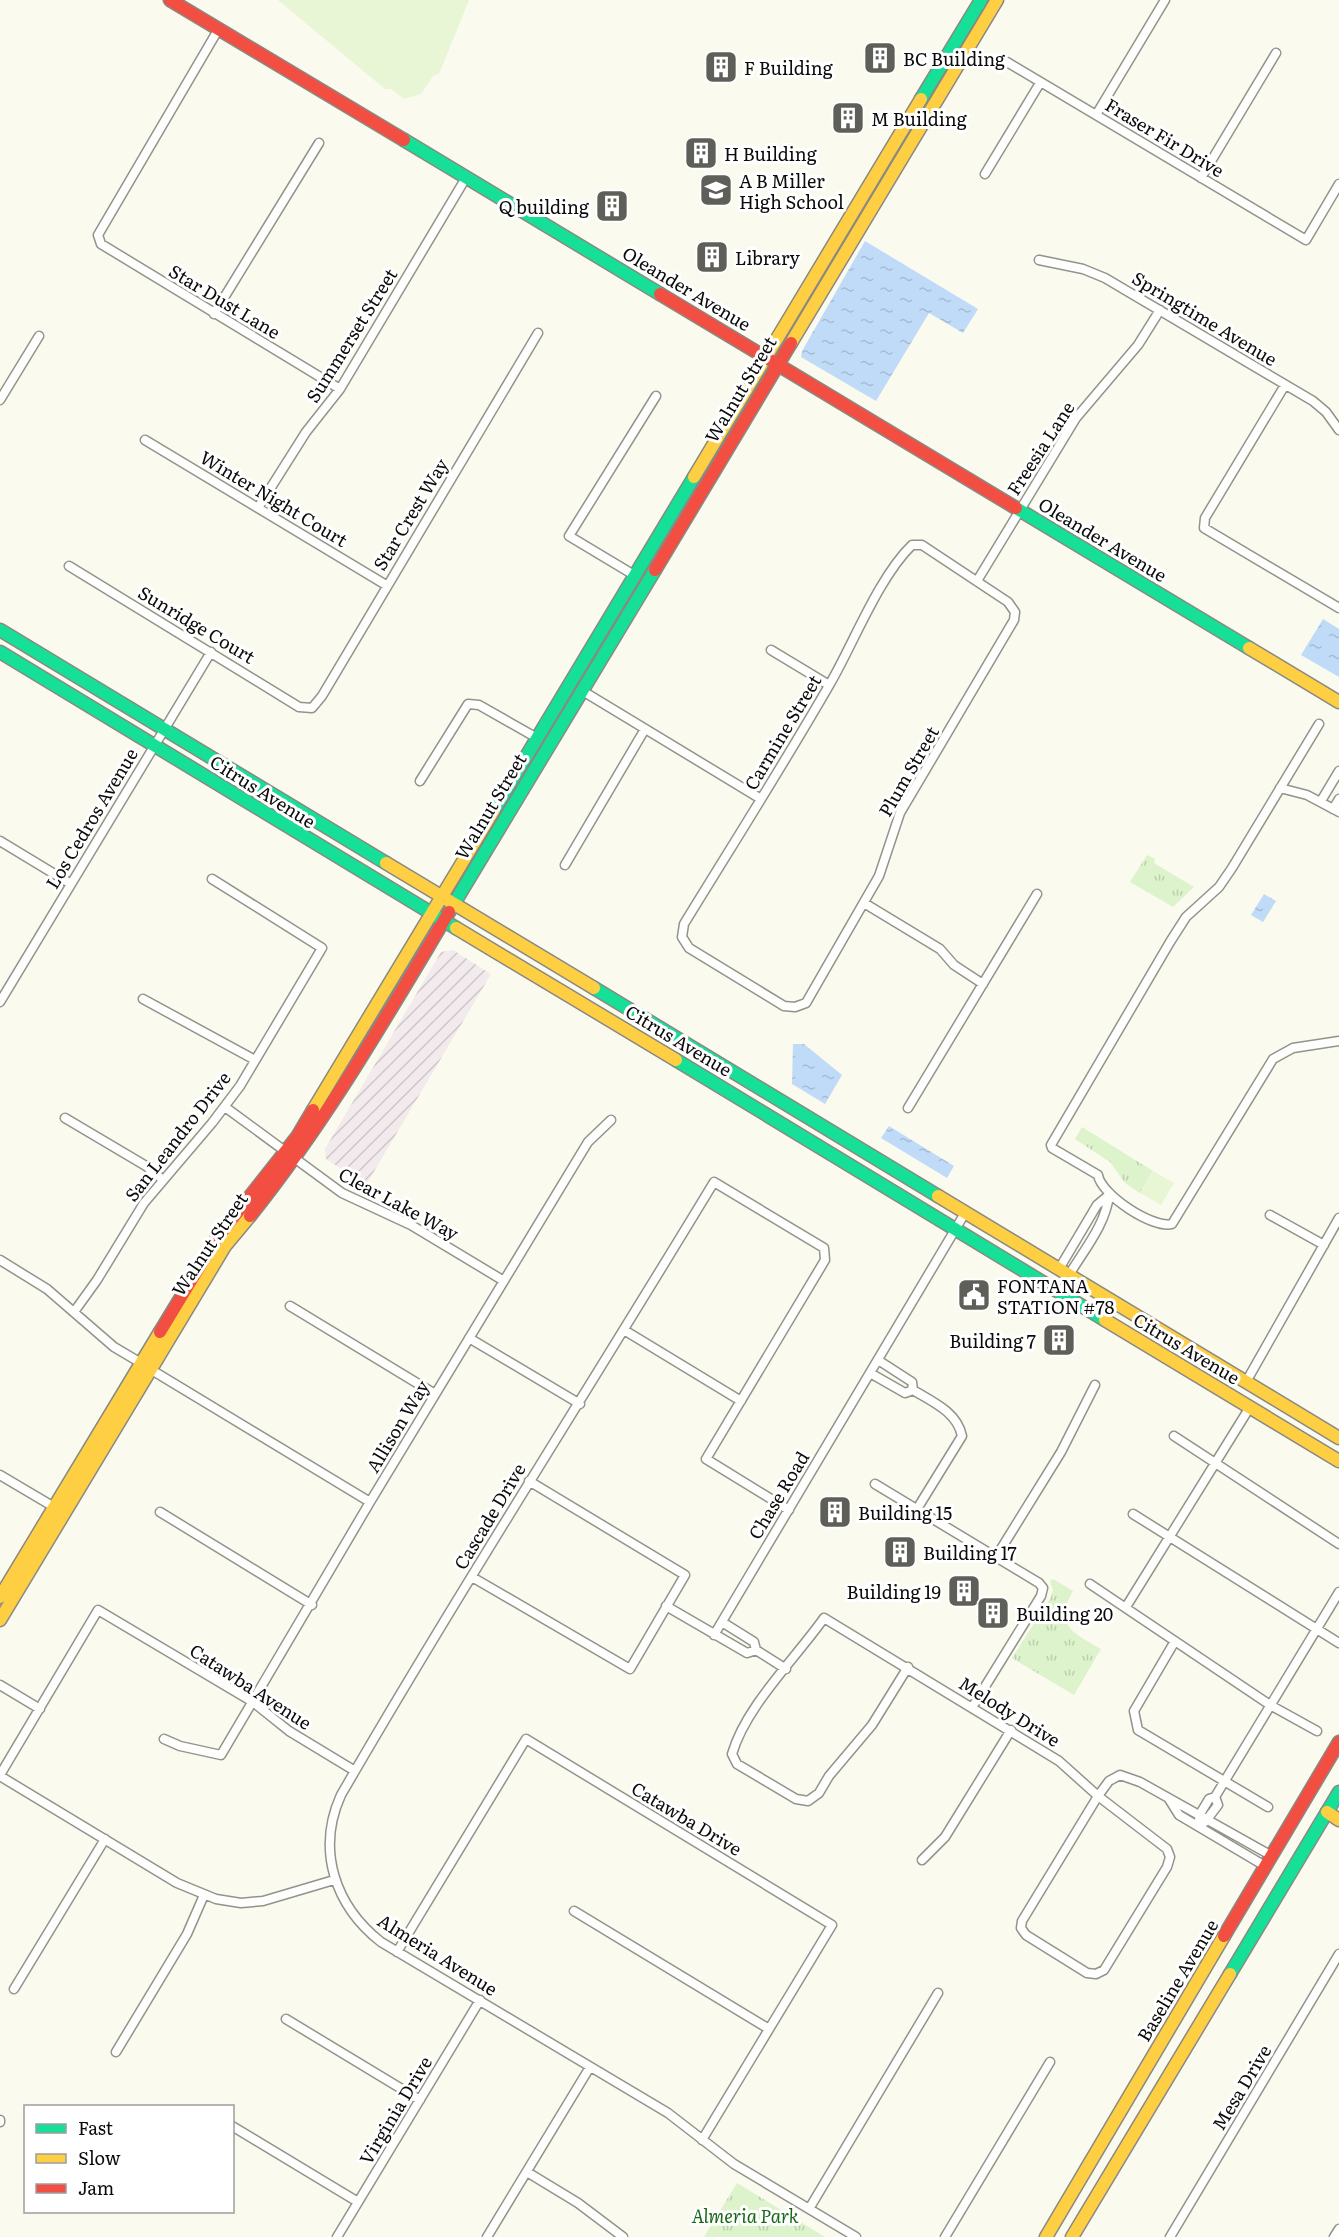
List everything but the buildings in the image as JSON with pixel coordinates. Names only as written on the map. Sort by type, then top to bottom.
[{"type":"street","name":"Oleander Avenue","points":[[170,0],[467,176],[1339,702]]},
{"type":"street","name":"Walnut Street","points":[[0,1597],[54,1507],[145,1366],[225,1246],[290,1156],[437,918],[537,738],[981,0]]},
{"type":"street","name":"Walnut Street","points":[[447,899],[581,690],[776,363],[895,173],[997,0]]},
{"type":"street","points":[[1096,115],[1165,0]]},
{"type":"street","name":"Star Dust Lane","points":[[218,30],[98,235],[101,244],[340,389]]},
{"type":"street","points":[[1201,178],[1276,53]]},
{"type":"street","name":"Fraser Fir Drive","points":[[1007,62],[1306,240],[1339,184]]},
{"type":"street","points":[[985,174],[1040,83]]},
{"type":"street","points":[[214,314],[319,143]]},
{"type":"street","name":"Summerset Street","points":[[258,508],[306,432],[340,389],[467,176]]},
{"type":"street","name":"Springtime Avenue","points":[[1039,260],[1083,269],[1105,278],[1319,407],[1339,430]]},
{"type":"street","name":"Freesia Lane","points":[[977,581],[1076,418],[1138,345],[1160,310]]},
{"type":"street","name":"Star Crest Way","points":[[308,709],[322,696],[538,333]]},
{"type":"street","points":[[0,400],[39,336]]},
{"type":"street","points":[[1284,385],[1205,518],[1204,528],[1339,608]]},
{"type":"street","points":[[634,575],[569,536],[656,396]]},
{"type":"street","name":"Winter Night Court","points":[[145,440],[386,585]]},
{"type":"street","name":"Carmine Street","points":[[795,1007],[784,1006],[689,948],[682,936],[684,924],[830,685],[862,621],[904,553],[912,545],[922,545],[977,581]]},
{"type":"street","name":"Sunridge Court","points":[[69,566],[299,707],[308,709]]},
{"type":"street","name":"Plum Street","points":[[795,1007],[806,1003],[864,903],[879,876],[900,813],[1012,628],[1015,612],[1008,602],[977,581]]},
{"type":"street","name":"Citrus Avenue","points":[[0,630],[1339,1438]]},
{"type":"street","points":[[771,650],[830,685]]},
{"type":"street","name":"Citrus Avenue","points":[[0,652],[1339,1461]]},
{"type":"street","name":"Los Cedros Avenue","points":[[0,1002],[211,652]]},
{"type":"street","points":[[581,690],[761,799]]},
{"type":"street","points":[[420,781],[468,704],[479,705],[537,738]]},
{"type":"street","points":[[1319,724],[1219,887],[1186,917],[1170,942],[1051,1145],[1052,1149],[1098,1175],[1099,1182],[1109,1195],[1154,1224],[1163,1227],[1172,1224],[1273,1059],[1293,1048],[1339,1041]]},
{"type":"street","points":[[565,865],[645,729]]},
{"type":"street","points":[[1321,801],[1339,771]]},
{"type":"street","points":[[1280,788],[1321,801],[1336,810],[1339,799]]},
{"type":"street","points":[[0,841],[71,884]]},
{"type":"street","name":"San Leandro Drive","points":[[75,1312],[144,1203],[225,1107],[322,948],[212,879]]},
{"type":"street","points":[[908,1108],[1037,894]]},
{"type":"street","points":[[864,903],[940,949],[954,965],[983,984]]},
{"type":"street","points":[[143,999],[255,1060]]},
{"type":"street","name":"Clear Lake Way","points":[[225,1107],[342,1193],[411,1225],[504,1281]]},
{"type":"street","points":[[65,1118],[146,1166],[163,1180]]},
{"type":"street","name":"Allison Way","points":[[164,1739],[180,1746],[221,1755],[435,1394],[588,1142],[611,1120]]},
{"type":"street","name":"Cascade Drive","points":[[334,1880],[330,1853],[332,1821],[336,1806],[355,1771],[529,1481],[580,1404],[714,1182],[824,1248],[825,1260],[741,1401]]},
{"type":"street","points":[[1064,1272],[1102,1221],[1109,1195]]},
{"type":"street","name":"Chase Road","points":[[714,1635],[966,1213]]},
{"type":"street","points":[[1270,1215],[1324,1245]]},
{"type":"street","points":[[1246,1382],[1339,1218]]},
{"type":"street","points":[[0,1260],[47,1288],[114,1347],[370,1503]]},
{"type":"street","points":[[290,1306],[435,1394]]},
{"type":"street","points":[[624,1330],[741,1401],[706,1460],[789,1510]]},
{"type":"street","points":[[469,1338],[580,1404]]},
{"type":"street","points":[[878,1360],[912,1382],[916,1392],[950,1413],[959,1423],[962,1436],[917,1509]]},
{"type":"street","name":"Walnut Street","points":[[0,1620],[145,1366]]},
{"type":"street","points":[[870,1373],[905,1393],[916,1392]]},
{"type":"street","points":[[996,1557],[1061,1452],[1095,1385]]},
{"type":"street","points":[[1126,1607],[1250,1407]]},
{"type":"street","points":[[1174,1436],[1339,1544]]},
{"type":"street","points":[[0,1475],[54,1507]]},
{"type":"street","points":[[472,1577],[630,1669],[685,1575],[529,1481]]},
{"type":"street","points":[[875,1484],[1040,1583],[1043,1588],[1041,1596],[973,1706]]},
{"type":"street","points":[[160,1512],[312,1605]]},
{"type":"street","points":[[1133,1514],[1339,1643]]},
{"type":"street","points":[[1090,1584],[1270,1705],[1317,1731]]},
{"type":"street","points":[[1198,1826],[1200,1814],[1209,1799],[1215,1797],[1339,1592]]},
{"type":"street","points":[[666,1605],[747,1653],[756,1650]]},
{"type":"street","name":"Catawba Avenue","points":[[40,1709],[98,1610],[253,1702],[290,1731],[355,1771]]},
{"type":"street","name":"Melody Drive","points":[[786,1669],[824,1618],[973,1706],[1059,1761],[1098,1796],[1167,1849],[1170,1857],[1167,1867],[1104,1970],[1096,1974],[1087,1972],[1026,1935],[1021,1928],[1022,1921],[1098,1796]]},
{"type":"street","points":[[722,1622],[754,1641],[756,1650],[786,1669],[761,1701],[736,1742],[732,1754],[737,1764],[796,1799],[808,1801],[819,1793],[829,1776],[872,1725],[908,1667]]},
{"type":"street","points":[[1175,1641],[1134,1711],[1138,1730],[1268,1808]]},
{"type":"street","points":[[0,1685],[40,1709],[0,1775],[177,1883],[204,1895],[241,1903],[263,1901],[334,1880]]},
{"type":"street","points":[[922,1860],[945,1837],[1011,1731]]},
{"type":"street","name":"Catawba Drive","points":[[397,1952],[526,1738],[832,1925],[769,2029]]},
{"type":"street","name":"Baseline Avenue","points":[[1046,2237],[1339,1743]]},
{"type":"street","points":[[1098,1796],[1109,1781],[1120,1775],[1140,1782],[1209,1819],[1268,1861]]},
{"type":"street","points":[[1072,2237],[1339,1792]]},
{"type":"street","points":[[1198,1826],[1209,1819],[1218,1804],[1215,1797]]},
{"type":"street","points":[[1169,1799],[1179,1815],[1268,1861]]},
{"type":"street","points":[[1327,1812],[1339,1820]]},
{"type":"street","points":[[14,1989],[105,1839]]},
{"type":"street","name":"Almeria Avenue","points":[[334,1880],[345,1904],[362,1926],[397,1952],[668,2113],[734,2164],[856,2237]]},
{"type":"street","points":[[116,2052],[188,1934],[204,1895]]},
{"type":"street","points":[[574,1911],[769,2029],[702,2140]]},
{"type":"street","name":"Mesa Drive","points":[[1170,2237],[1338,1959]]},
{"type":"street","points":[[809,2209],[938,1993]]},
{"type":"street","name":"Virginia Drive","points":[[337,2237],[480,2000]]},
{"type":"street","points":[[286,2019],[420,2100]]},
{"type":"street","points":[[945,2237],[1050,2062]]},
{"type":"street","points":[[487,2237],[590,2067]]},
{"type":"street","points":[[234,2127],[358,2202]]},
{"type":"street","points":[[527,2172],[587,2210],[623,2237]]},
{"type":"street","points":[[1334,2237],[1339,2229]]},
{"type":"shaded area","points":[[453,950],[491,974],[366,1185],[326,1159],[325,1149],[441,952]]},
{"type":"green space","points":[[278,0],[469,0],[439,74],[433,76],[421,94],[404,99],[391,89],[385,89]]},
{"type":"green space","points":[[1147,855],[1155,859],[1154,863],[1194,887],[1173,907],[1130,882]]},
{"type":"green space","points":[[1082,1127],[1153,1171],[1140,1193],[1125,1183],[1110,1162],[1075,1139]]},
{"type":"green space","points":[[1153,1171],[1174,1183],[1161,1205],[1140,1193]]},
{"type":"green space","points":[[1053,1579],[1073,1591],[1065,1613],[1069,1627],[1101,1649],[1074,1695],[1012,1658],[1051,1597],[1053,1590],[1050,1581]]},
{"type":"green space","name":"Almeria Park","points":[[737,2183],[825,2237],[704,2237]]},
{"type":"water","points":[[865,241],[978,309],[963,333],[929,313],[876,401],[801,357],[802,351]]},
{"type":"water","points":[[1323,619],[1339,629],[1339,677],[1301,655]]},
{"type":"water","points":[[1264,894],[1276,901],[1263,922],[1251,915]]},
{"type":"water","points":[[793,1044],[804,1044],[842,1075],[825,1104],[792,1084]]},
{"type":"water","points":[[889,1126],[954,1166],[947,1178],[881,1138]]},
{"type":"traffic: fast","points":[[921,99],[981,0]]},
{"type":"traffic: fast","points":[[404,140],[660,294]]},
{"type":"traffic: fast","points":[[494,810],[694,477]]},
{"type":"traffic: fast","points":[[1016,508],[1249,648]]},
{"type":"traffic: fast","points":[[449,912],[655,570]]},
{"type":"traffic: fast","points":[[0,630],[386,863]]},
{"type":"traffic: fast","points":[[0,652],[456,928]]},
{"type":"traffic: fast","points":[[594,988],[938,1196]]},
{"type":"traffic: fast","points":[[676,1060],[1105,1320]]},
{"type":"traffic: fast","points":[[1230,1974],[1339,1792]]},
{"type":"traffic: slow","points":[[791,343],[997,0]]},
{"type":"traffic: slow","points":[[694,477],[921,99]]},
{"type":"traffic: slow","points":[[1249,648],[1339,702]]},
{"type":"traffic: slow","points":[[313,1110],[494,810]]},
{"type":"traffic: slow","points":[[386,863],[594,988]]},
{"type":"traffic: slow","points":[[456,928],[676,1060]]},
{"type":"traffic: slow","points":[[938,1196],[1339,1438]]},
{"type":"traffic: slow","points":[[0,1620],[225,1246],[250,1216]]},
{"type":"traffic: slow","points":[[1105,1320],[1339,1461]]},
{"type":"traffic: slow","points":[[0,1597],[160,1332]]},
{"type":"traffic: slow","points":[[1327,1812],[1339,1820]]},
{"type":"traffic: slow","points":[[1046,2237],[1224,1936]]},
{"type":"traffic: slow","points":[[1072,2237],[1230,1974]]},
{"type":"traffic: jam","points":[[170,0],[404,140]]},
{"type":"traffic: jam","points":[[660,294],[1016,508]]},
{"type":"traffic: jam","points":[[655,570],[791,343]]},
{"type":"traffic: jam","points":[[250,1216],[305,1143],[330,1105],[379,1029],[449,912]]},
{"type":"traffic: jam","points":[[160,1332],[217,1238],[297,1137],[313,1110]]},
{"type":"traffic: jam","points":[[1224,1936],[1339,1742]]},
{"type":"place","name":"BC Building","points":[[880,58]]},
{"type":"place","name":"F Building","points":[[721,67]]},
{"type":"place","name":"M Building","points":[[848,118]]},
{"type":"place","name":"H Building","points":[[701,153]]},
{"type":"place","name":"A B Miller High School","points":[[716,190]]},
{"type":"place","name":"Q building","points":[[612,206]]},
{"type":"place","name":"Library","points":[[712,257]]},
{"type":"place","name":"FONTANA STATION #78","points":[[974,1295]]},
{"type":"place","name":"Building 7","points":[[1059,1340]]},
{"type":"place","name":"Building 15","points":[[835,1512]]},
{"type":"place","name":"Building 17","points":[[900,1552]]},
{"type":"place","name":"Building 19","points":[[964,1591]]},
{"type":"place","name":"Building 20","points":[[993,1613]]}]
